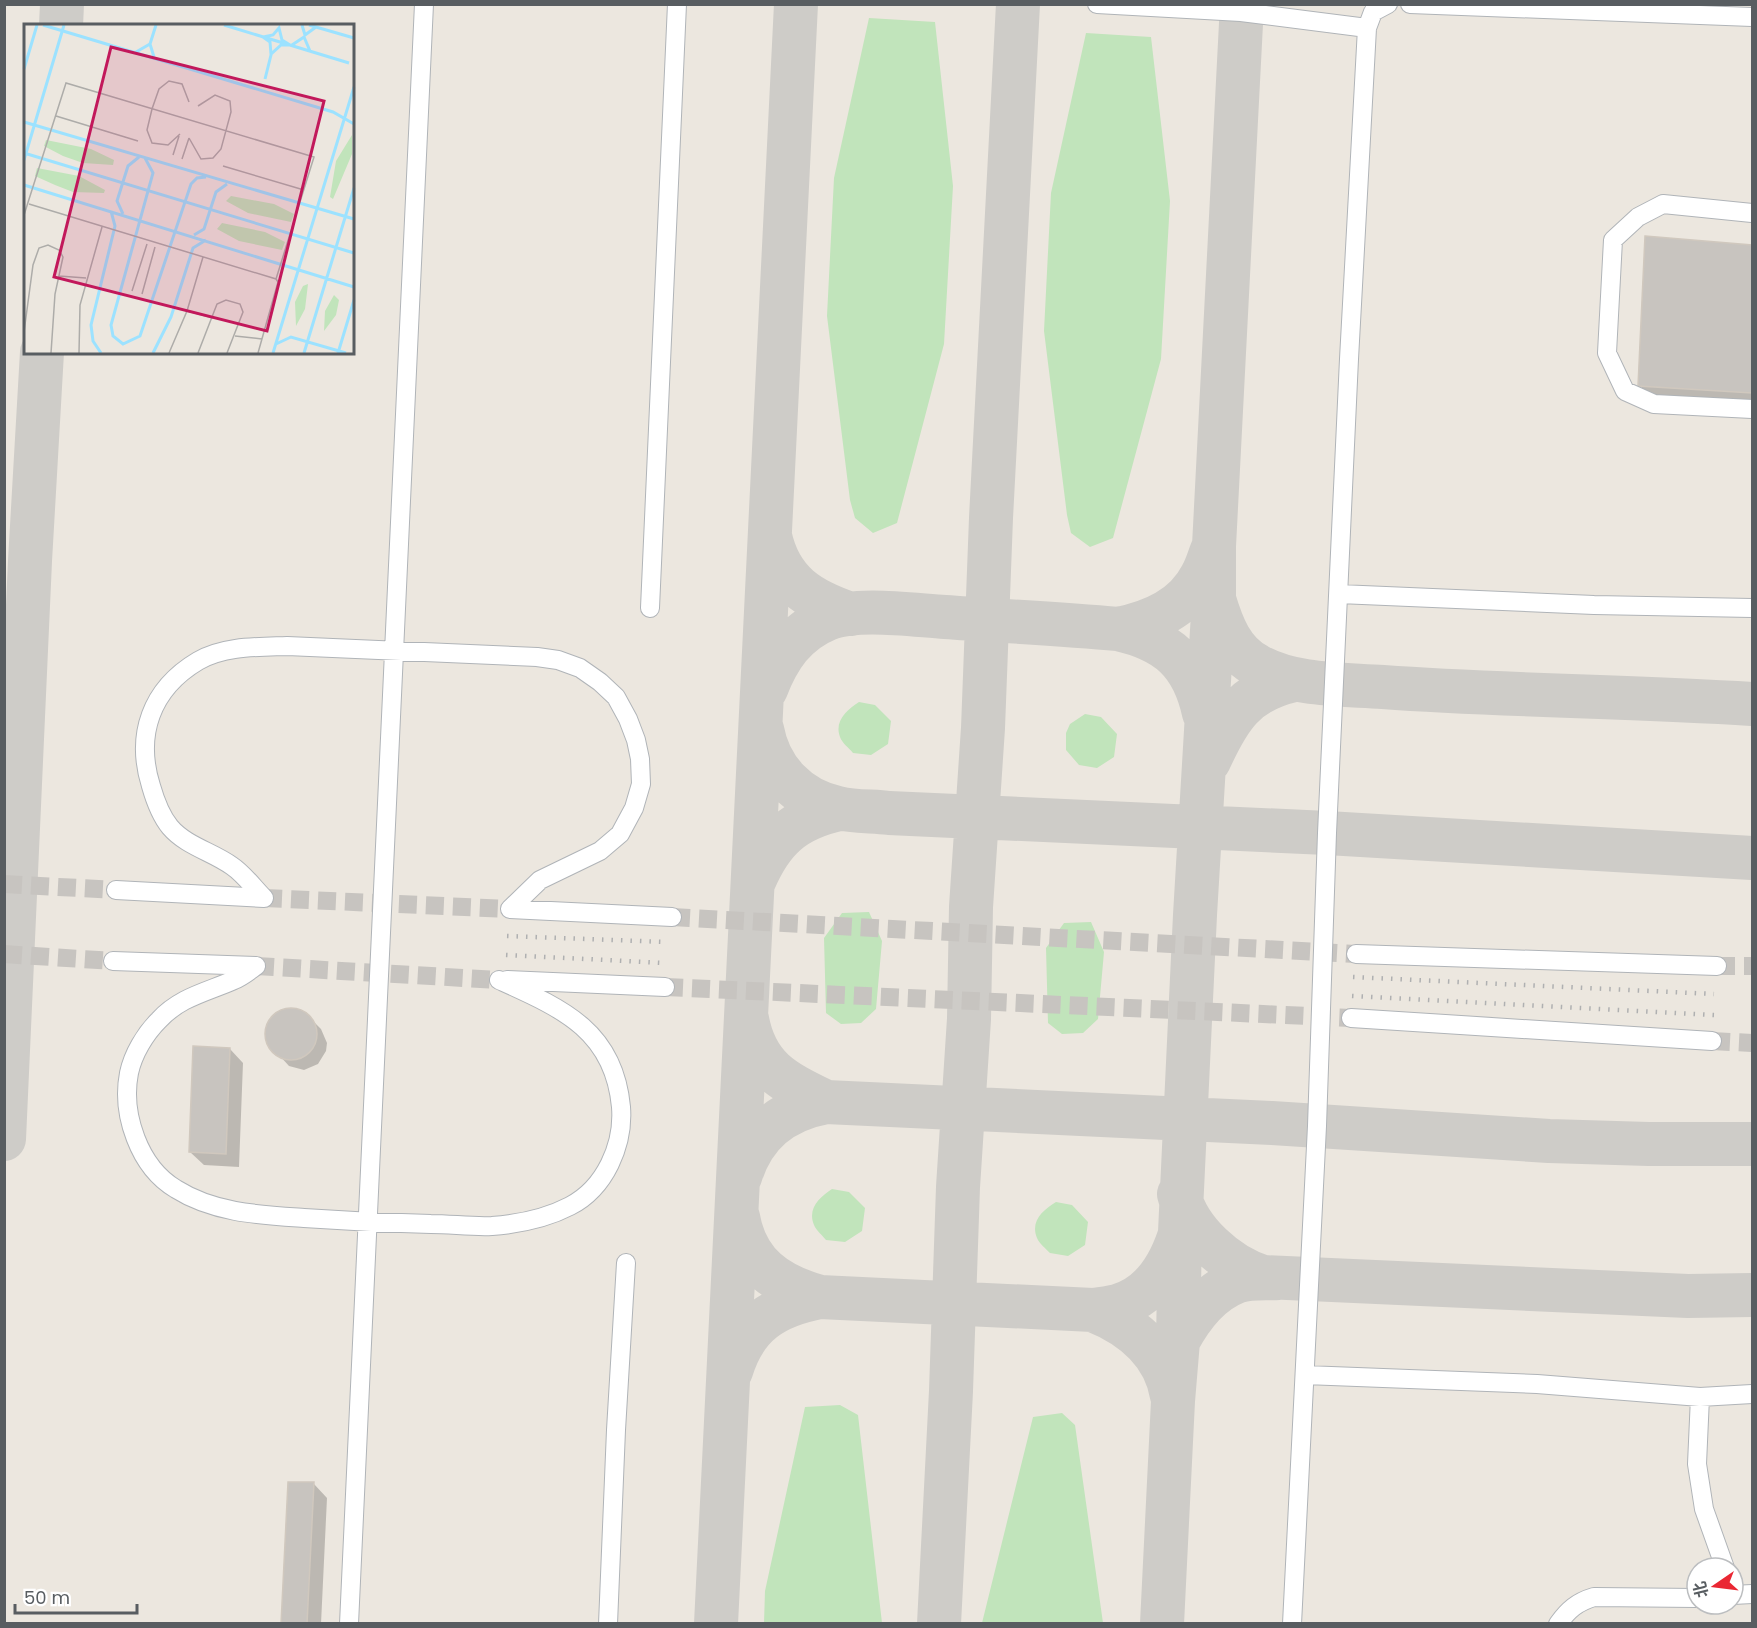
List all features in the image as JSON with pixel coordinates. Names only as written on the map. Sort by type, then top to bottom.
[{"type":"lane","points":[[349,1623],[424,4]]},
{"type":"lane","points":[[650,608],[677,4]]},
{"type":"lane","points":[[1097,4],[1241,12],[1367,28]]},
{"type":"lane","points":[[1292,1623],[1317,1126],[1327,833],[1340,594],[1349,359],[1367,28],[1373,12],[1388,4]]},
{"type":"lane","points":[[1410,4],[1752,17]]},
{"type":"lane","points":[[1752,213],[1663,204],[1638,217],[1613,240],[1607,353],[1624,392],[1654,404],[1752,409]]},
{"type":"lane","points":[[1340,594],[1594,605],[1752,608]]},
{"type":"lane","points":[[117,890],[264,898],[232,866],[196,847],[171,828],[154,800],[143,745],[148,720],[160,697],[176,678],[198,661],[221,652],[287,646],[537,657],[558,660],[579,668],[600,682],[616,697],[628,719],[640,759],[641,784],[634,808],[620,834],[600,851],[540,880],[510,909],[672,917]]},
{"type":"lane","points":[[1356,954],[1718,966]]},
{"type":"lane","points":[[112,961],[256,966],[237,979],[177,1003],[158,1021],[136,1052],[129,1073],[130,1123],[140,1148],[154,1170],[173,1188],[193,1199],[216,1207],[259,1215],[367,1223],[490,1226],[527,1221],[573,1205],[601,1178],[618,1146],[622,1121],[619,1090],[612,1066],[598,1042],[577,1022],[555,1006],[499,980],[665,987]]},
{"type":"lane","points":[[1351,1018],[1712,1041]]},
{"type":"lane","points":[[608,1623],[626,1263]]},
{"type":"lane","points":[[1305,1376],[1537,1384],[1700,1397],[1752,1394]]},
{"type":"lane","points":[[1700,1397],[1697,1464],[1704,1509],[1721,1556]]},
{"type":"lane","points":[[1558,1623],[1580,1601],[1594,1597],[1685,1598]]},
{"type":"green space","points":[[869,18],[935,22],[953,186],[944,344],[897,523],[873,533],[855,518],[850,500],[827,316],[834,178]]},
{"type":"green space","points":[[1086,33],[1151,37],[1170,201],[1161,359],[1113,538],[1090,547],[1071,533],[1067,515],[1044,331],[1051,193]]},
{"type":"green space","points":[[859,702],[875,705],[891,721],[888,744],[871,755],[853,753],[840,737],[840,721]]},
{"type":"green space","points":[[1085,714],[1101,717],[1117,734],[1114,757],[1097,768],[1079,765],[1066,750],[1066,733],[1070,724]]},
{"type":"green space","points":[[869,912],[882,941],[876,1009],[861,1023],[841,1024],[826,1013],[824,938],[842,913]]},
{"type":"green space","points":[[1091,922],[1104,952],[1098,1019],[1083,1033],[1062,1034],[1048,1023],[1046,948],[1064,923]]},
{"type":"green space","points":[[832,1189],[849,1192],[865,1208],[862,1231],[845,1242],[826,1240],[815,1227],[812,1219],[813,1208]]},
{"type":"green space","points":[[1056,1202],[1072,1205],[1088,1222],[1085,1245],[1068,1256],[1050,1253],[1039,1242],[1035,1232],[1039,1217]]},
{"type":"green space","points":[[840,1405],[858,1415],[882,1623],[764,1623],[765,1591],[805,1407]]},
{"type":"green space","points":[[1062,1413],[1075,1425],[1103,1623],[982,1623],[1033,1417]]},
{"type":"building","points":[[1645,236],[1752,245],[1752,393],[1638,386]]},
{"type":"building","points":[[286,1008],[296,1008],[310,1015],[317,1034],[310,1053],[296,1060],[286,1060],[276,1056],[269,1049],[265,1039],[265,1029],[269,1019],[276,1012]]},
{"type":"building","points":[[193,1046],[230,1048],[226,1154],[189,1152]]},
{"type":"building","points":[[288,1482],[314,1482],[307,1624],[281,1624]]},
{"type":"taxiway","points":[[61,24],[62,4]]},
{"type":"taxiway","points":[[716,1624],[796,4]]},
{"type":"taxiway","points":[[939,1624],[951,1391],[958,1187],[969,1019],[971,907],[983,728],[991,518],[1018,4]]},
{"type":"taxiway","points":[[1162,1624],[1178,1341],[1180,1232],[1195,915],[1214,597],[1214,546],[1242,4]]},
{"type":"taxiway","points":[[4,1139],[30,561],[42,354]]},
{"type":"taxiway","points":[[770,536],[781,566],[798,587],[822,602],[851,614]]},
{"type":"taxiway","points":[[1118,629],[1155,618],[1177,605],[1195,587],[1204,572],[1213,548]]},
{"type":"taxiway","points":[[1214,599],[1229,638],[1241,654],[1272,673],[1303,681],[1429,690],[1752,704]]},
{"type":"taxiway","points":[[766,689],[789,647],[816,624],[839,615],[853,613],[901,614],[1118,629],[1135,634],[1164,647],[1185,667],[1193,680],[1204,713]]},
{"type":"taxiway","points":[[1209,761],[1224,731],[1241,708],[1263,691],[1294,680]]},
{"type":"taxiway","points":[[762,729],[771,757],[798,790],[824,804],[850,810],[1327,833],[1752,858]]},
{"type":"taxiway","points":[[754,881],[769,853],[786,833],[809,819],[839,809]]},
{"type":"taxiway","points":[[747,1019],[757,1050],[774,1072],[798,1088],[826,1102]]},
{"type":"taxiway","points":[[740,1177],[753,1148],[771,1126],[796,1111],[826,1102],[1272,1123],[1549,1141],[1752,1144]]},
{"type":"taxiway","points":[[1179,1194],[1191,1221],[1211,1245],[1236,1265],[1263,1277],[1688,1296],[1752,1295]]},
{"type":"taxiway","points":[[738,1217],[748,1248],[766,1270],[790,1286],[820,1297],[1093,1310],[1114,1307],[1139,1296],[1164,1270],[1179,1237]]},
{"type":"taxiway","points":[[1178,1341],[1202,1306],[1227,1286],[1246,1279],[1278,1278]]},
{"type":"taxiway","points":[[731,1371],[744,1341],[763,1320],[789,1306],[820,1297]]},
{"type":"taxiway","points":[[1093,1310],[1121,1324],[1145,1343],[1162,1366],[1172,1396]]},
{"type":"tunnel","points":[[4,884],[116,890]]},
{"type":"tunnel","points":[[264,898],[510,909]]},
{"type":"tunnel","points":[[672,917],[1356,954]]},
{"type":"tunnel","points":[[4,954],[113,961]]},
{"type":"tunnel","points":[[256,966],[499,980]]},
{"type":"tunnel","points":[[1717,966],[1752,966]]},
{"type":"tunnel","points":[[665,987],[1351,1018]]},
{"type":"tunnel","points":[[1712,1041],[1752,1043]]},
{"type":"railway","points":[[507,936],[666,942]]},
{"type":"railway","points":[[506,955],[665,963]]},
{"type":"railway","points":[[1353,977],[1714,994]]},
{"type":"railway","points":[[1352,996],[1714,1015]]}]
